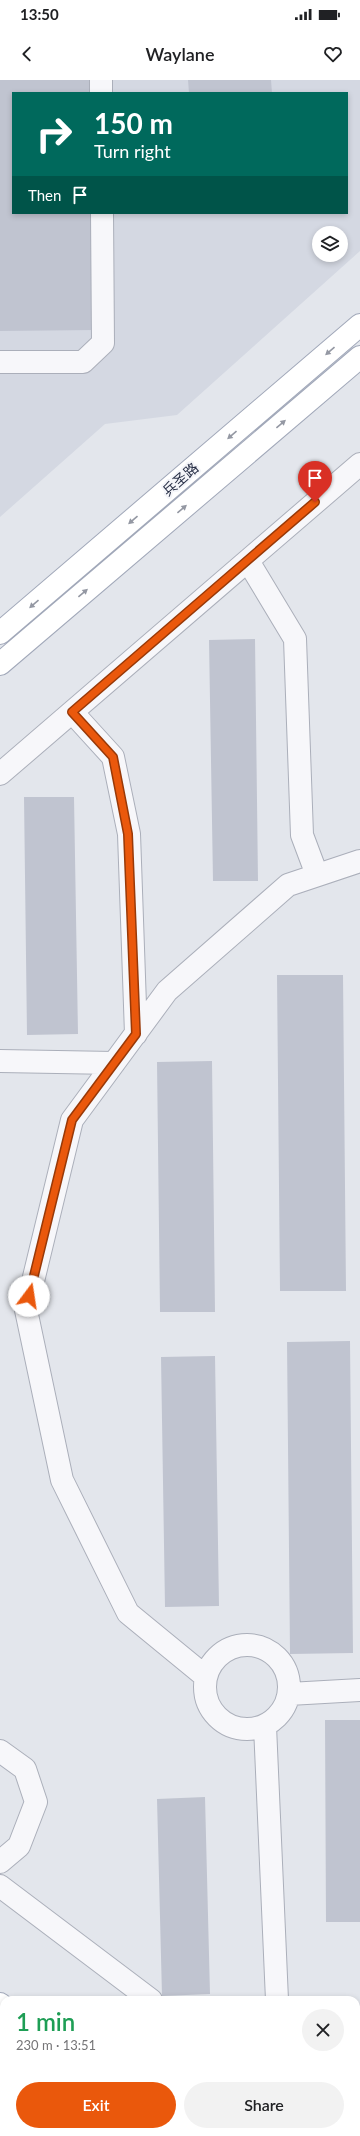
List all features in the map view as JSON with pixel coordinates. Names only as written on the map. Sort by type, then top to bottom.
[{"type":"main road","name":"兵圣路","points":[[0,633],[360,325]]},
{"type":"main road","name":"兵圣路","points":[[0,664],[360,357]]},
{"type":"street","points":[[101,80],[101,92]]},
{"type":"street","points":[[0,362],[83,362],[103,343],[102,214]]},
{"type":"street","points":[[0,774],[360,464]]},
{"type":"street","points":[[248,561],[295,639],[302,835],[317,875]]},
{"type":"street","points":[[72,712],[113,757],[127,827],[136,1034]]},
{"type":"street","points":[[206,1677],[128,1612],[62,1480],[26,1310],[72,1120],[167,991],[288,885],[360,861]]},
{"type":"street","points":[[0,1061],[114,1063]]},
{"type":"street","points":[[247,1644],[261,1646],[276,1655],[284,1666],[289,1680],[289,1694],[284,1708],[274,1720],[265,1726],[250,1729],[235,1727],[220,1720],[211,1708],[205,1692],[206,1677],[216,1658],[228,1649],[247,1644]]},
{"type":"street","points":[[289,1694],[360,1690]]},
{"type":"street","points":[[265,1726],[277,1996]]},
{"type":"street","points":[[0,1751],[25,1769],[36,1802],[19,1846],[0,1862]]},
{"type":"street","points":[[0,1886],[146,1996]]},
{"type":"shaded area","points":[[0,80],[360,80],[360,251],[348,262],[348,226],[312,226],[312,262],[348,262],[177,415],[105,424],[0,517]]},
{"type":"building","points":[[0,80],[91,80],[91,92],[12,92],[12,214],[93,214],[96,330],[0,331]]},
{"type":"building","points":[[188,80],[271,80],[272,92],[189,92]]},
{"type":"building","points":[[255,639],[258,881],[213,881],[209,640]]},
{"type":"building","points":[[24,797],[74,797],[78,1034],[27,1035]]},
{"type":"building","points":[[277,975],[343,975],[346,1291],[280,1291]]},
{"type":"building","points":[[212,1061],[215,1312],[160,1312],[157,1062]]},
{"type":"building","points":[[350,1341],[353,1653],[290,1654],[287,1342]]},
{"type":"building","points":[[215,1356],[219,1606],[165,1607],[161,1357]]},
{"type":"building","points":[[325,1720],[360,1720],[360,1922],[326,1922]]},
{"type":"building","points":[[205,1797],[210,1994],[162,1996],[157,1799]]},
{"type":"route","points":[[29,1296],[72,1120],[136,1034],[128,834],[113,757],[72,712],[315,502]]}]
